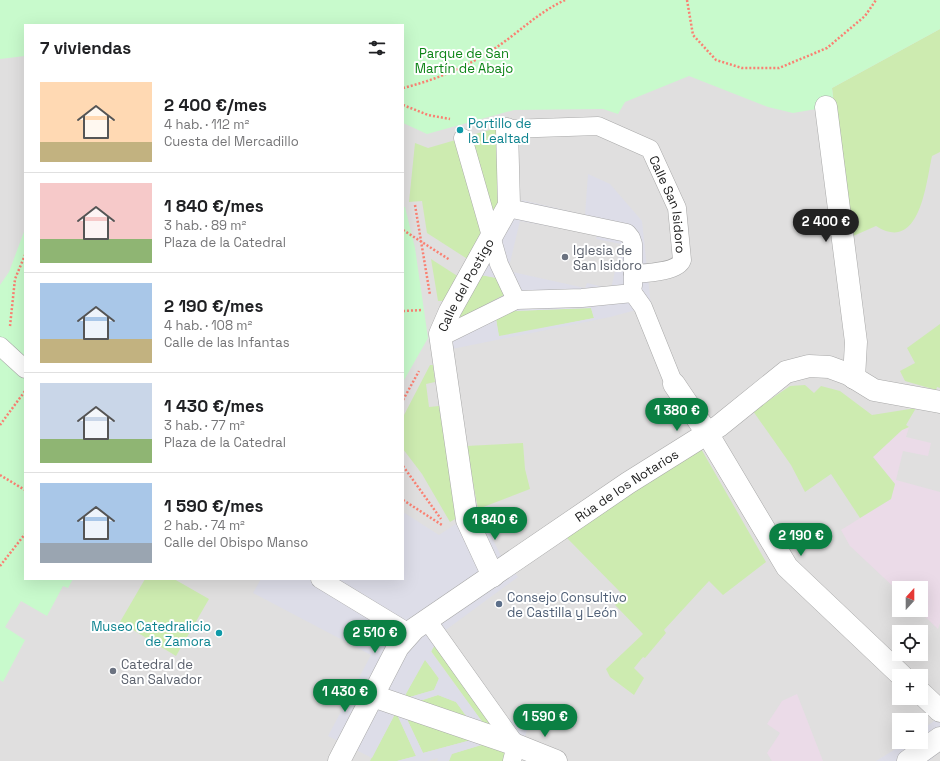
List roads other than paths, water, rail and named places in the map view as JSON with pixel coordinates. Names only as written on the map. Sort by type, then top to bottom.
[{"type":"street","points":[[826,107],[856,342],[854,378]]},
{"type":"street","name":"Calle San Isidoro","points":[[507,129],[598,126],[607,128],[650,149],[677,208],[682,260],[675,267],[651,273],[633,274]]},
{"type":"street","name":"Calle del Postigo","points":[[501,571],[470,529],[466,516],[440,338],[442,325],[508,208],[510,198],[507,129]]},
{"type":"street","points":[[463,138],[499,264],[516,300]]},
{"type":"street","points":[[508,208],[627,233],[633,244],[633,293],[642,307],[674,384],[707,433],[787,567],[895,669]]},
{"type":"street","points":[[440,338],[516,300],[582,298],[633,293]]},
{"type":"street","points":[[2,348],[24,368]]},
{"type":"street","name":"Rúa de los Notarios","points":[[344,753],[398,647],[409,633],[628,483],[725,421],[776,378],[791,370],[809,366],[823,366],[836,369],[879,392],[940,402]]},
{"type":"street","points":[[322,580],[409,633]]},
{"type":"street","points":[[427,620],[517,751]]},
{"type":"street","points":[[373,696],[517,751],[556,761]]},
{"type":"street","points":[[928,700],[940,711]]},
{"type":"street","points":[[908,761],[940,738]]},
{"type":"place","name":"Portillo de la Lealtad","points":[[460,130]]},
{"type":"place","name":"Iglesia de San Isidoro","points":[[565,257]]},
{"type":"place","name":"Consejo Consultivo de Castilla y León","points":[[499,604]]},
{"type":"place","name":"Museo Catedralicio de Zamora","points":[[219,633]]},
{"type":"place","name":"Catedral de San Salvador","points":[[113,671]]},
{"type":"park label","name":"Parque de San Martín de Abajo","points":[[464,60]]}]
